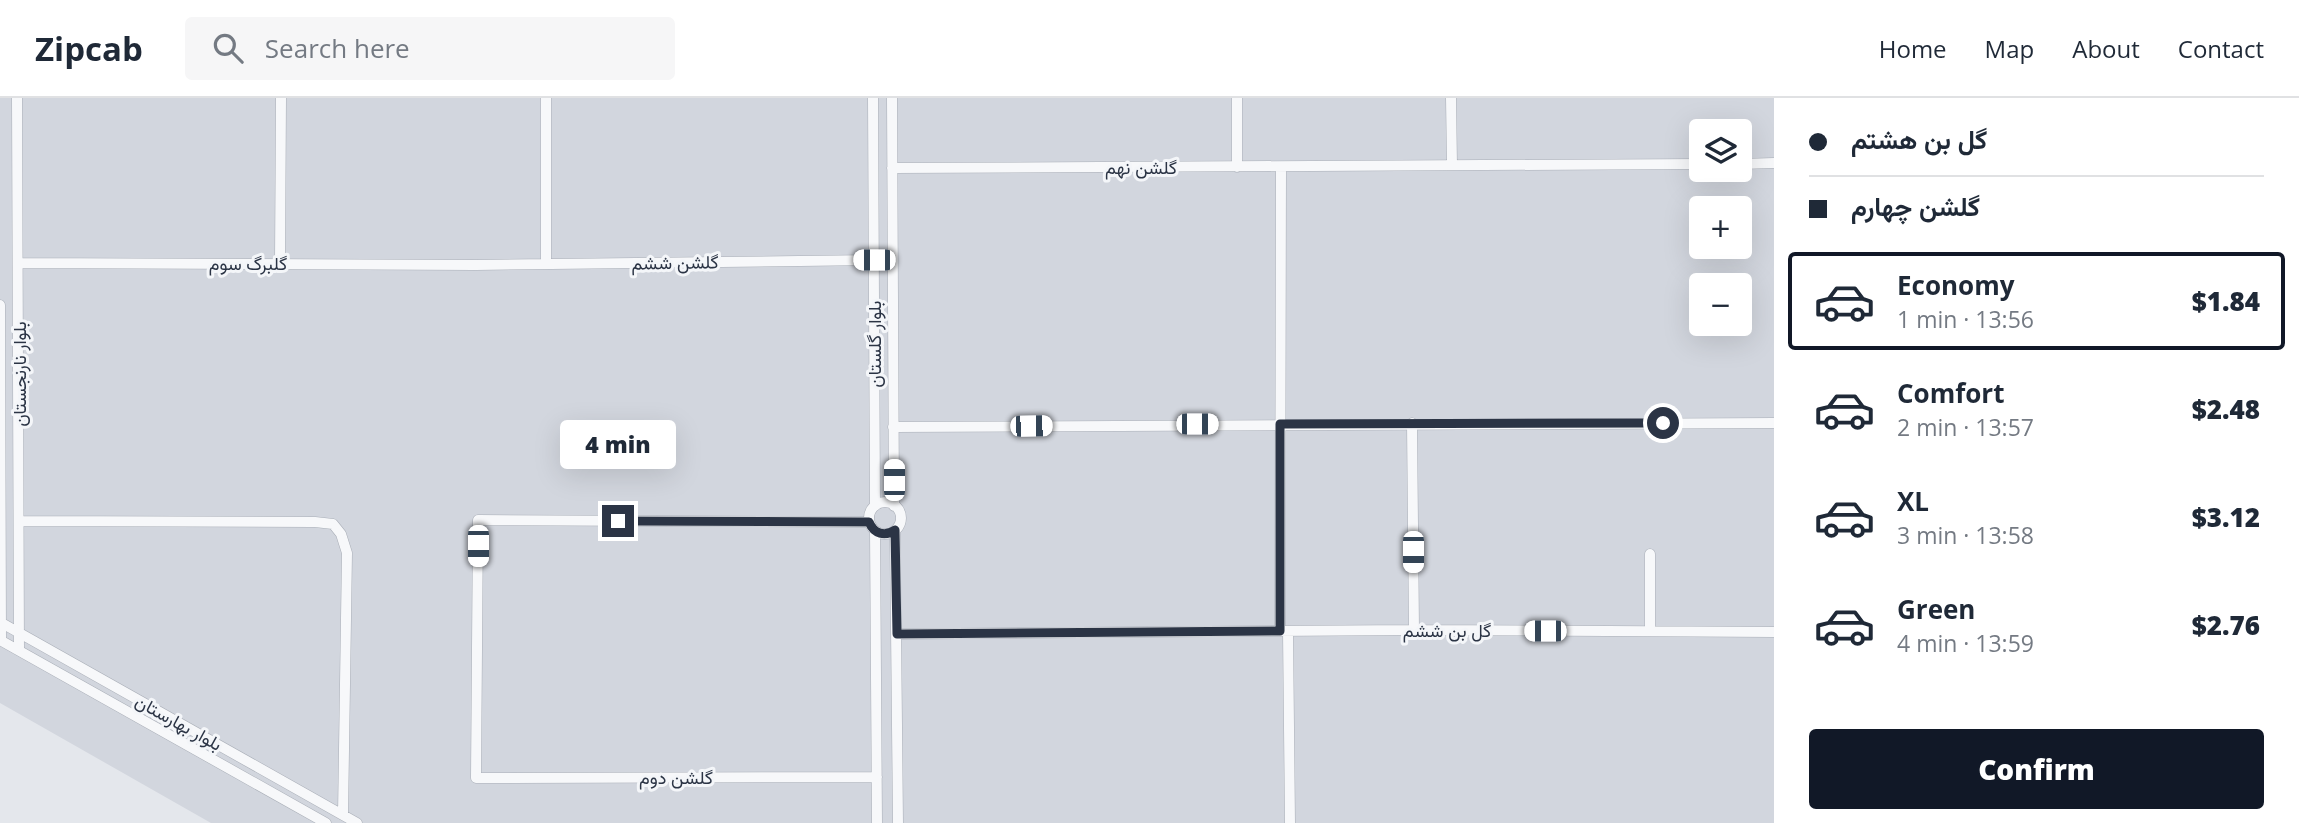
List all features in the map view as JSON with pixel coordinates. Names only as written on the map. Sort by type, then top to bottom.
[{"type":"street","name":"بلوار نارنجستان","points":[[17,98],[19,649]]},
{"type":"street","points":[[280,263],[281,98]]},
{"type":"street","points":[[546,98],[546,264]]},
{"type":"street","name":"بلوار گلستان","points":[[873,98],[875,506]]},
{"type":"street","name":"بلوار گلستان","points":[[892,98],[894,506]]},
{"type":"street","points":[[1237,98],[1237,167]]},
{"type":"street","points":[[1451,98],[1452,165]]},
{"type":"street","points":[[1752,164],[1774,163]]},
{"type":"street","name":"گلشن نهم","points":[[892,168],[1689,164]]},
{"type":"street","points":[[1281,167],[1280,424],[1290,823]]},
{"type":"street","name":"گلشن ششم","points":[[476,265],[874,260]]},
{"type":"street","name":"گلبرگ سوم","points":[[19,263],[476,265]]},
{"type":"street","name":"بلوار نارنجستان","points":[[0,305],[0,640]]},
{"type":"street","points":[[893,427],[1774,422]]},
{"type":"street","points":[[1412,423],[1414,630]]},
{"type":"street","points":[[877,823],[870,513],[875,506],[885,503],[894,506],[900,515],[895,530],[898,823]]},
{"type":"street","name":"گلشن دوم","points":[[872,526],[478,520],[475,778],[877,777]]},
{"type":"street","points":[[20,521],[332,524],[341,534],[347,553],[343,814]]},
{"type":"street","points":[[872,526],[888,534],[895,530]]},
{"type":"street","points":[[1650,554],[1650,631]]},
{"type":"street","name":"بلوار بهارستان","points":[[1,622],[357,823]]},
{"type":"street","name":"گل بن ششم","points":[[897,634],[1414,630],[1774,632]]},
{"type":"street","name":"بلوار بهارستان","points":[[0,640],[326,823]]},
{"type":"shaded area","points":[[0,98],[1774,98],[1774,823],[211,823],[0,703]]},
{"type":"route","points":[[618,521],[869,522],[879,533],[888,534],[895,530],[897,634],[1280,631],[1280,424],[1663,423]]}]
